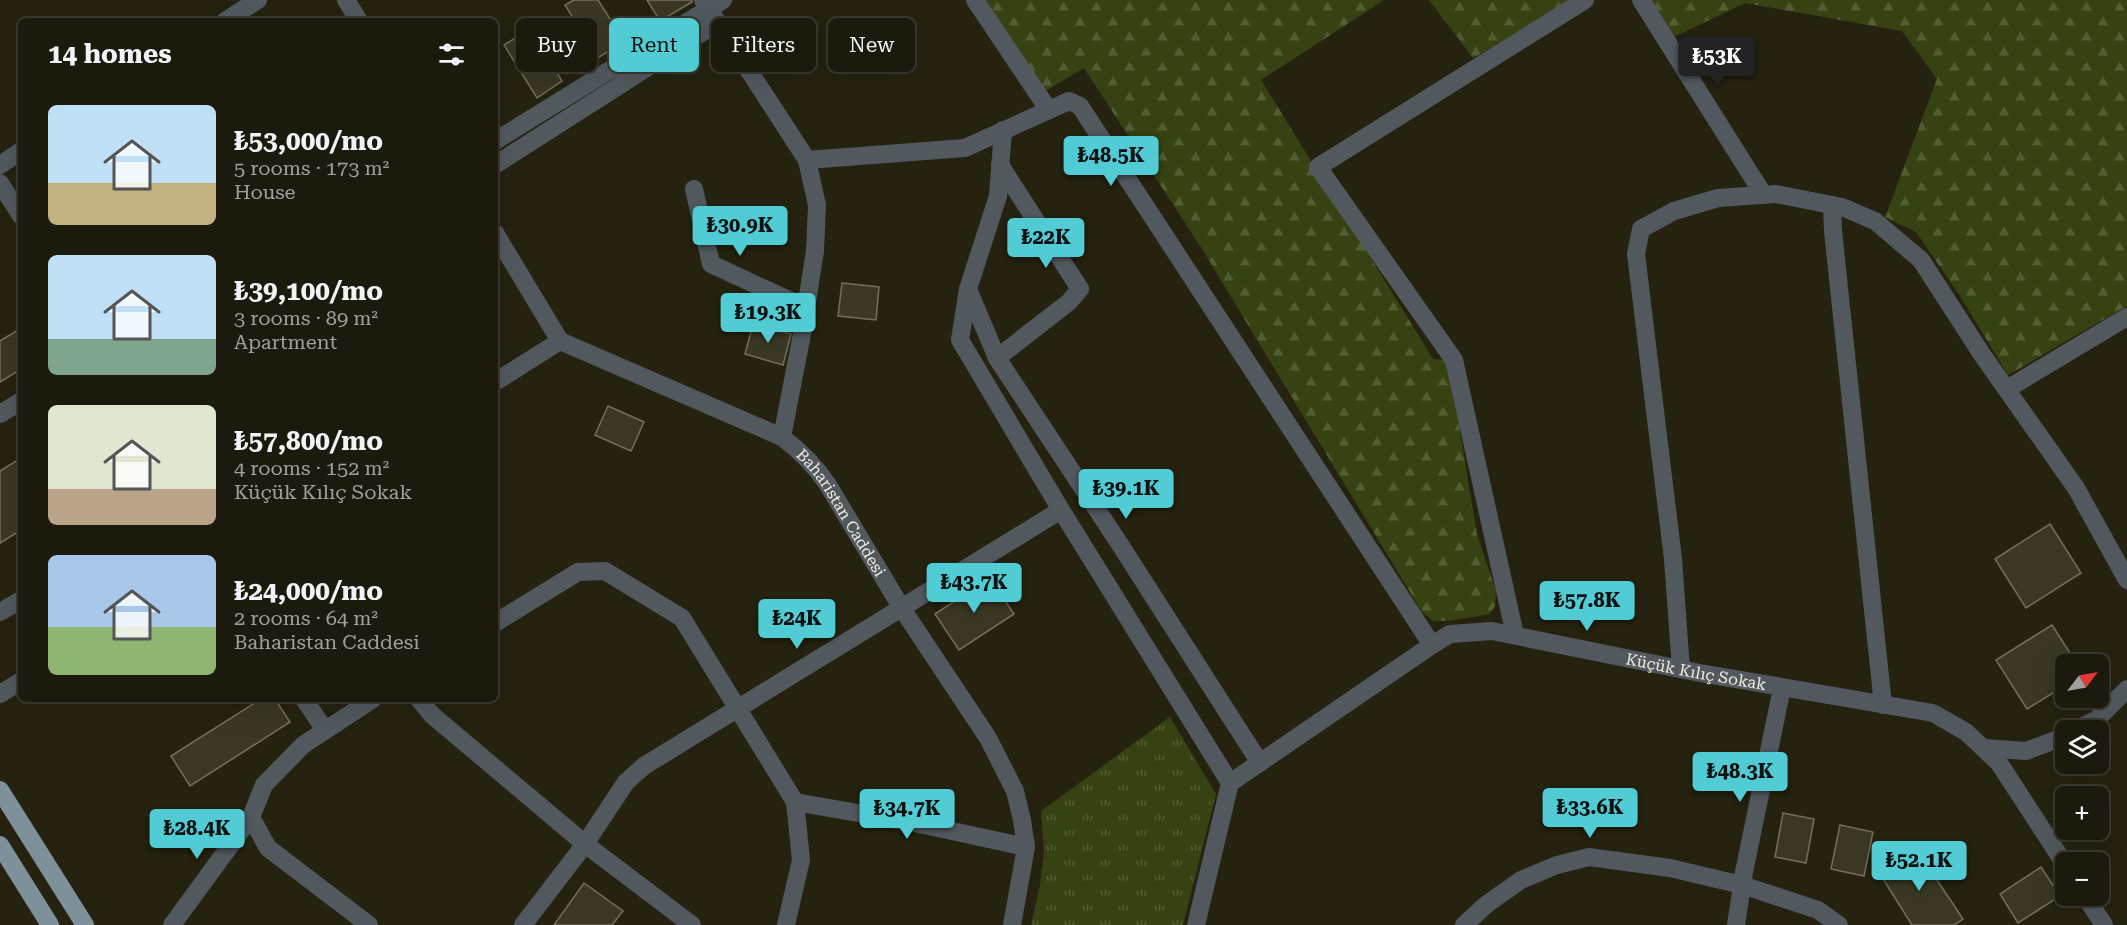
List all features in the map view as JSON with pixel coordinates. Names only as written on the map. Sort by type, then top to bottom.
[{"type":"main road","points":[[0,790],[84,925]]},
{"type":"main road","points":[[0,845],[50,925]]},
{"type":"street","points":[[230,18],[258,0]]},
{"type":"street","points":[[975,0],[1048,109]]},
{"type":"street","points":[[1515,636],[1454,360],[1318,167],[1585,0]]},
{"type":"street","points":[[1641,0],[1763,194]]},
{"type":"street","points":[[498,139],[713,8]]},
{"type":"street","points":[[713,8],[807,160],[817,205],[815,251],[782,437]]},
{"type":"street","points":[[498,163],[713,8]]},
{"type":"street","points":[[807,160],[965,148],[1069,101],[1080,106],[1432,645]]},
{"type":"street","points":[[1004,130],[998,196],[968,289],[960,340],[1061,510],[1230,783],[1196,925]]},
{"type":"street","points":[[0,165],[18,154]]},
{"type":"street","points":[[997,358],[1069,302],[1080,289],[1000,165]]},
{"type":"street","points":[[0,183],[18,211]]},
{"type":"street","points":[[694,189],[711,264],[806,308]]},
{"type":"street","points":[[1681,669],[1673,559],[1636,254],[1641,229],[1674,211],[1718,198],[1776,194],[1842,207],[1875,221],[1922,260],[2076,488],[2127,580]]},
{"type":"street","points":[[1832,205],[1834,243],[1883,705]]},
{"type":"street","points":[[498,238],[560,341],[498,380]]},
{"type":"street","points":[[968,289],[997,358],[1260,763]]},
{"type":"street","points":[[2007,389],[2127,317]]},
{"type":"street","name":"Baharistan Caddesi","points":[[560,341],[782,437],[802,452],[828,485],[901,606],[988,738],[1015,791],[1026,847],[1011,925]]},
{"type":"street","points":[[0,414],[18,403]]},
{"type":"street","points":[[523,925],[585,844],[626,782],[644,766],[901,606],[1061,510]]},
{"type":"street","points":[[498,621],[578,572],[605,571],[682,618],[795,802],[801,860],[786,925]]},
{"type":"street","points":[[0,612],[18,602]]},
{"type":"street","name":"Küçük Kılıç Sokak","points":[[1230,783],[1450,634],[1492,631],[1782,688],[1932,713],[1966,732],[2000,763],[2057,852]]},
{"type":"street","points":[[0,694],[18,683]]},
{"type":"street","points":[[1736,925],[1782,688]]},
{"type":"street","points":[[2096,720],[2127,689]]},
{"type":"street","points":[[306,702],[325,730]]},
{"type":"street","points":[[172,925],[251,817],[264,785],[303,745],[368,702]]},
{"type":"street","points":[[421,702],[432,715],[585,844],[692,925]]},
{"type":"street","points":[[1984,748],[2026,751],[2055,740]]},
{"type":"street","points":[[795,802],[915,823],[1026,847]]},
{"type":"street","points":[[251,817],[268,848],[369,925]]},
{"type":"street","points":[[1464,925],[1487,904],[1521,880],[1557,865],[1589,857],[1670,868],[1742,885],[1818,910],[1839,925]]},
{"type":"street","points":[[2092,906],[2104,925]]},
{"type":"green space","points":[[986,0],[1384,0],[1261,80],[1433,359],[1447,360],[1477,534],[1496,591],[1495,606],[1490,614],[1449,621],[1433,621],[1422,612],[1202,249],[1084,68],[1045,91]]},
{"type":"green space","points":[[1429,0],[1579,0],[1473,58]]},
{"type":"green space","points":[[1635,0],[2127,0],[2127,306],[2008,375],[1960,296],[1916,232],[1885,217],[1937,79],[1902,31],[1745,3],[1661,43]]},
{"type":"green space","points":[[1170,717],[1216,794],[1183,925],[1031,925],[1040,885],[1044,852],[1041,811]]},
{"type":"building","points":[[574,0],[598,0],[609,18],[609,51],[598,58],[597,56],[597,18],[573,18],[565,5]]},
{"type":"building","points":[[647,0],[692,0],[665,18],[658,18]]},
{"type":"building","points":[[516,38],[516,64],[504,45]]},
{"type":"building","points":[[521,72],[556,72],[562,81],[537,98]]},
{"type":"building","points":[[842,283],[879,287],[876,320],[838,316]]},
{"type":"building","points":[[753,324],[791,334],[783,365],[745,354]]},
{"type":"building","points":[[18,330],[18,371],[0,382],[0,341]]},
{"type":"building","points":[[608,406],[644,422],[631,451],[595,435]]},
{"type":"building","points":[[18,460],[18,532],[0,543],[0,471]]},
{"type":"building","points":[[2050,524],[2081,573],[2026,608],[1995,559]]},
{"type":"building","points":[[990,578],[1014,614],[959,650],[935,614]]},
{"type":"building","points":[[2052,625],[2071,654],[2055,654],[2055,692],[2027,709],[1996,660]]},
{"type":"building","points":[[256,702],[277,702],[290,722],[190,786],[171,756]]},
{"type":"building","points":[[1783,813],[1814,819],[1806,863],[1775,857]]},
{"type":"building","points":[[1840,825],[1873,832],[1864,876],[1831,869]]},
{"type":"building","points":[[1915,847],[1963,919],[1954,925],[1912,925],[1878,871]]},
{"type":"building","points":[[2041,867],[2055,888],[2055,899],[2018,923],[2000,894]]},
{"type":"building","points":[[584,883],[623,911],[612,925],[554,925]]}]
